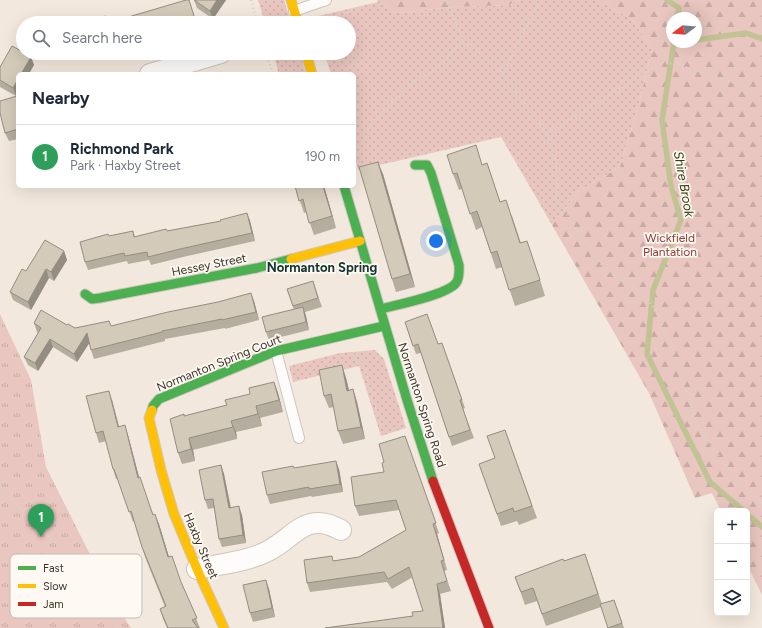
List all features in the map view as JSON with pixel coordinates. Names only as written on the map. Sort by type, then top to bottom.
[{"type":"street","points":[[291,0],[296,16]]},
{"type":"street","points":[[157,72],[197,60]]},
{"type":"street","points":[[308,60],[311,72]]},
{"type":"street","points":[[380,309],[454,286],[459,278],[459,265],[431,173],[427,165],[415,165]]},
{"type":"street","name":"Normanton Spring Road","points":[[345,188],[407,400],[430,470],[489,628]]},
{"type":"street","name":"Hessey Street","points":[[85,294],[92,299],[100,298],[257,268],[360,241]]},
{"type":"street","name":"Normanton Spring Court","points":[[161,470],[149,418],[153,406],[159,399],[276,350],[384,326]]},
{"type":"street","name":"Haxby Street","points":[[161,470],[174,514],[224,628]]},
{"type":"street","points":[[197,569],[245,559],[269,551],[302,526],[319,523],[334,526],[341,530]]},
{"type":"lane","points":[[294,11],[326,0]]},
{"type":"lane","points":[[276,350],[299,438]]},
{"type":"path","points":[[251,0],[255,16]]},
{"type":"path","points":[[445,0],[463,39],[502,73],[548,134],[558,170],[556,198],[604,269],[645,295],[657,313],[671,344],[699,428],[720,458],[755,499],[762,503]]},
{"type":"path","points":[[502,73],[540,0]]},
{"type":"path","points":[[356,157],[372,122],[406,86],[421,78],[441,64],[463,39]]},
{"type":"path","points":[[268,60],[271,72]]},
{"type":"path","points":[[548,134],[662,62],[679,65],[762,91]]},
{"type":"path","points":[[331,338],[360,358],[365,370],[381,426]]},
{"type":"path","points":[[0,488],[66,554]]},
{"type":"path","points":[[112,618],[119,628]]},
{"type":"green space","points":[[258,0],[284,0],[289,16],[263,16]]},
{"type":"green space","points":[[377,0],[517,0],[509,5],[453,7],[398,13]]},
{"type":"green space","points":[[517,0],[597,0],[633,20],[652,50],[639,103],[620,167],[579,191],[552,225],[501,137],[358,170],[356,162],[356,72],[330,72],[326,60],[356,60],[356,16],[318,16],[378,2],[398,13],[453,7],[509,5]]},
{"type":"green space","name":"Wickfield Plantation","points":[[597,0],[762,0],[762,595],[750,570],[750,508],[720,508],[712,493],[695,498],[649,393],[552,225],[579,191],[620,167],[639,103],[652,50],[633,20]]},
{"type":"green space","points":[[275,60],[302,60],[305,72],[278,72]]},
{"type":"green space","points":[[0,314],[31,380],[46,467],[90,554],[10,554],[10,618],[124,618],[131,628],[0,628]]},
{"type":"green space","points":[[375,350],[384,359],[406,428],[381,436],[359,366],[293,382],[289,366],[340,353]]},
{"type":"building","points":[[186,0],[189,0],[194,16],[132,16]]},
{"type":"building","points":[[194,0],[217,0],[210,11]]},
{"type":"building","points":[[12,46],[16,48],[16,60],[29,60],[22,72],[16,72],[16,83],[13,88],[0,80],[0,67]]},
{"type":"building","points":[[16,96],[16,130],[5,133],[0,113],[0,101]]},
{"type":"building","points":[[476,145],[482,165],[487,163],[500,202],[506,200],[520,243],[527,241],[540,280],[509,290],[497,251],[491,253],[477,211],[470,214],[457,173],[453,174],[447,155]]},
{"type":"building","points":[[378,162],[410,274],[392,279],[359,167]]},
{"type":"building","points":[[296,188],[324,188],[332,216],[309,223],[303,199],[299,201]]},
{"type":"building","points":[[247,213],[252,233],[148,257],[147,252],[125,256],[124,253],[85,262],[80,242],[108,234],[109,236],[133,231],[134,237],[166,229],[167,231],[221,221],[220,220]]},
{"type":"building","points":[[45,240],[64,251],[51,272],[46,269],[28,302],[10,292],[22,269],[26,271]]},
{"type":"building","points":[[313,281],[318,298],[293,306],[287,289]]},
{"type":"building","points":[[251,293],[256,312],[162,331],[91,350],[87,333],[74,354],[50,339],[35,363],[24,357],[41,328],[34,323],[41,310],[75,328],[109,321],[111,326]]},
{"type":"building","points":[[303,307],[306,322],[266,332],[262,317]]},
{"type":"building","points":[[427,314],[438,344],[442,343],[462,400],[460,400],[470,430],[449,437],[418,344],[413,346],[405,322]]},
{"type":"building","points":[[342,365],[347,391],[353,389],[361,427],[338,431],[331,394],[324,396],[319,370]]},
{"type":"building","points":[[274,382],[279,400],[256,406],[258,414],[231,421],[233,427],[189,438],[191,449],[178,453],[170,419],[184,414],[184,416],[227,405],[225,400],[250,394],[249,388]]},
{"type":"building","points":[[109,391],[118,427],[125,425],[138,478],[140,477],[153,515],[155,514],[168,557],[172,556],[181,582],[197,618],[192,620],[198,628],[168,628],[160,609],[166,606],[142,547],[131,511],[129,512],[113,469],[103,431],[96,433],[86,396]]},
{"type":"building","points":[[505,430],[532,506],[514,512],[513,508],[497,514],[479,464],[495,458],[487,436]]},
{"type":"building","points":[[405,436],[436,523],[433,524],[444,560],[441,561],[447,581],[437,584],[443,628],[325,628],[413,616],[412,612],[423,611],[409,567],[388,579],[384,572],[307,583],[304,560],[332,556],[333,561],[359,557],[406,530],[396,500],[355,506],[351,477],[384,472],[382,463],[384,462],[379,444]]},
{"type":"building","points":[[336,461],[340,484],[309,489],[309,487],[267,495],[262,472],[293,466],[294,468]]},
{"type":"building","points":[[221,465],[229,508],[239,506],[243,535],[219,539],[213,499],[205,500],[199,470]]},
{"type":"building","points":[[585,554],[598,594],[542,614],[533,588],[521,592],[515,577],[563,559],[564,561]]},
{"type":"building","points":[[266,580],[272,608],[250,613],[243,585]]},
{"type":"building","points":[[614,600],[622,623],[608,628],[600,604]]},
{"type":"waterway","name":"Shire Brook","points":[[667,0],[679,8],[679,12]]},
{"type":"waterway","points":[[702,39],[746,33],[762,39]]},
{"type":"waterway","name":"Shire Brook","points":[[673,48],[662,120],[671,186],[681,220],[653,290],[647,354],[710,482],[740,508]]},
{"type":"waterway","name":"Shire Brook","points":[[750,517],[762,527]]},
{"type":"traffic: fast","points":[[380,309],[443,292],[456,283],[459,277],[459,265],[431,173],[427,165],[415,165]]},
{"type":"traffic: fast","points":[[345,188],[407,400],[433,481]]},
{"type":"traffic: fast","points":[[85,294],[92,299],[100,298],[257,268],[291,259]]},
{"type":"traffic: fast","points":[[152,410],[153,406],[159,399],[276,351],[384,326]]},
{"type":"traffic: slow","points":[[291,0],[296,16]]},
{"type":"traffic: slow","points":[[308,60],[311,72]]},
{"type":"traffic: slow","points":[[291,259],[360,241]]},
{"type":"traffic: slow","points":[[152,410],[149,418],[161,470],[174,514],[224,628]]},
{"type":"traffic: jam","points":[[433,481],[489,628]]},
{"type":"place","name":"Richmond Park","points":[[41,537]]},
{"type":"district","name":"Normanton Spring","points":[[322,267]]}]
